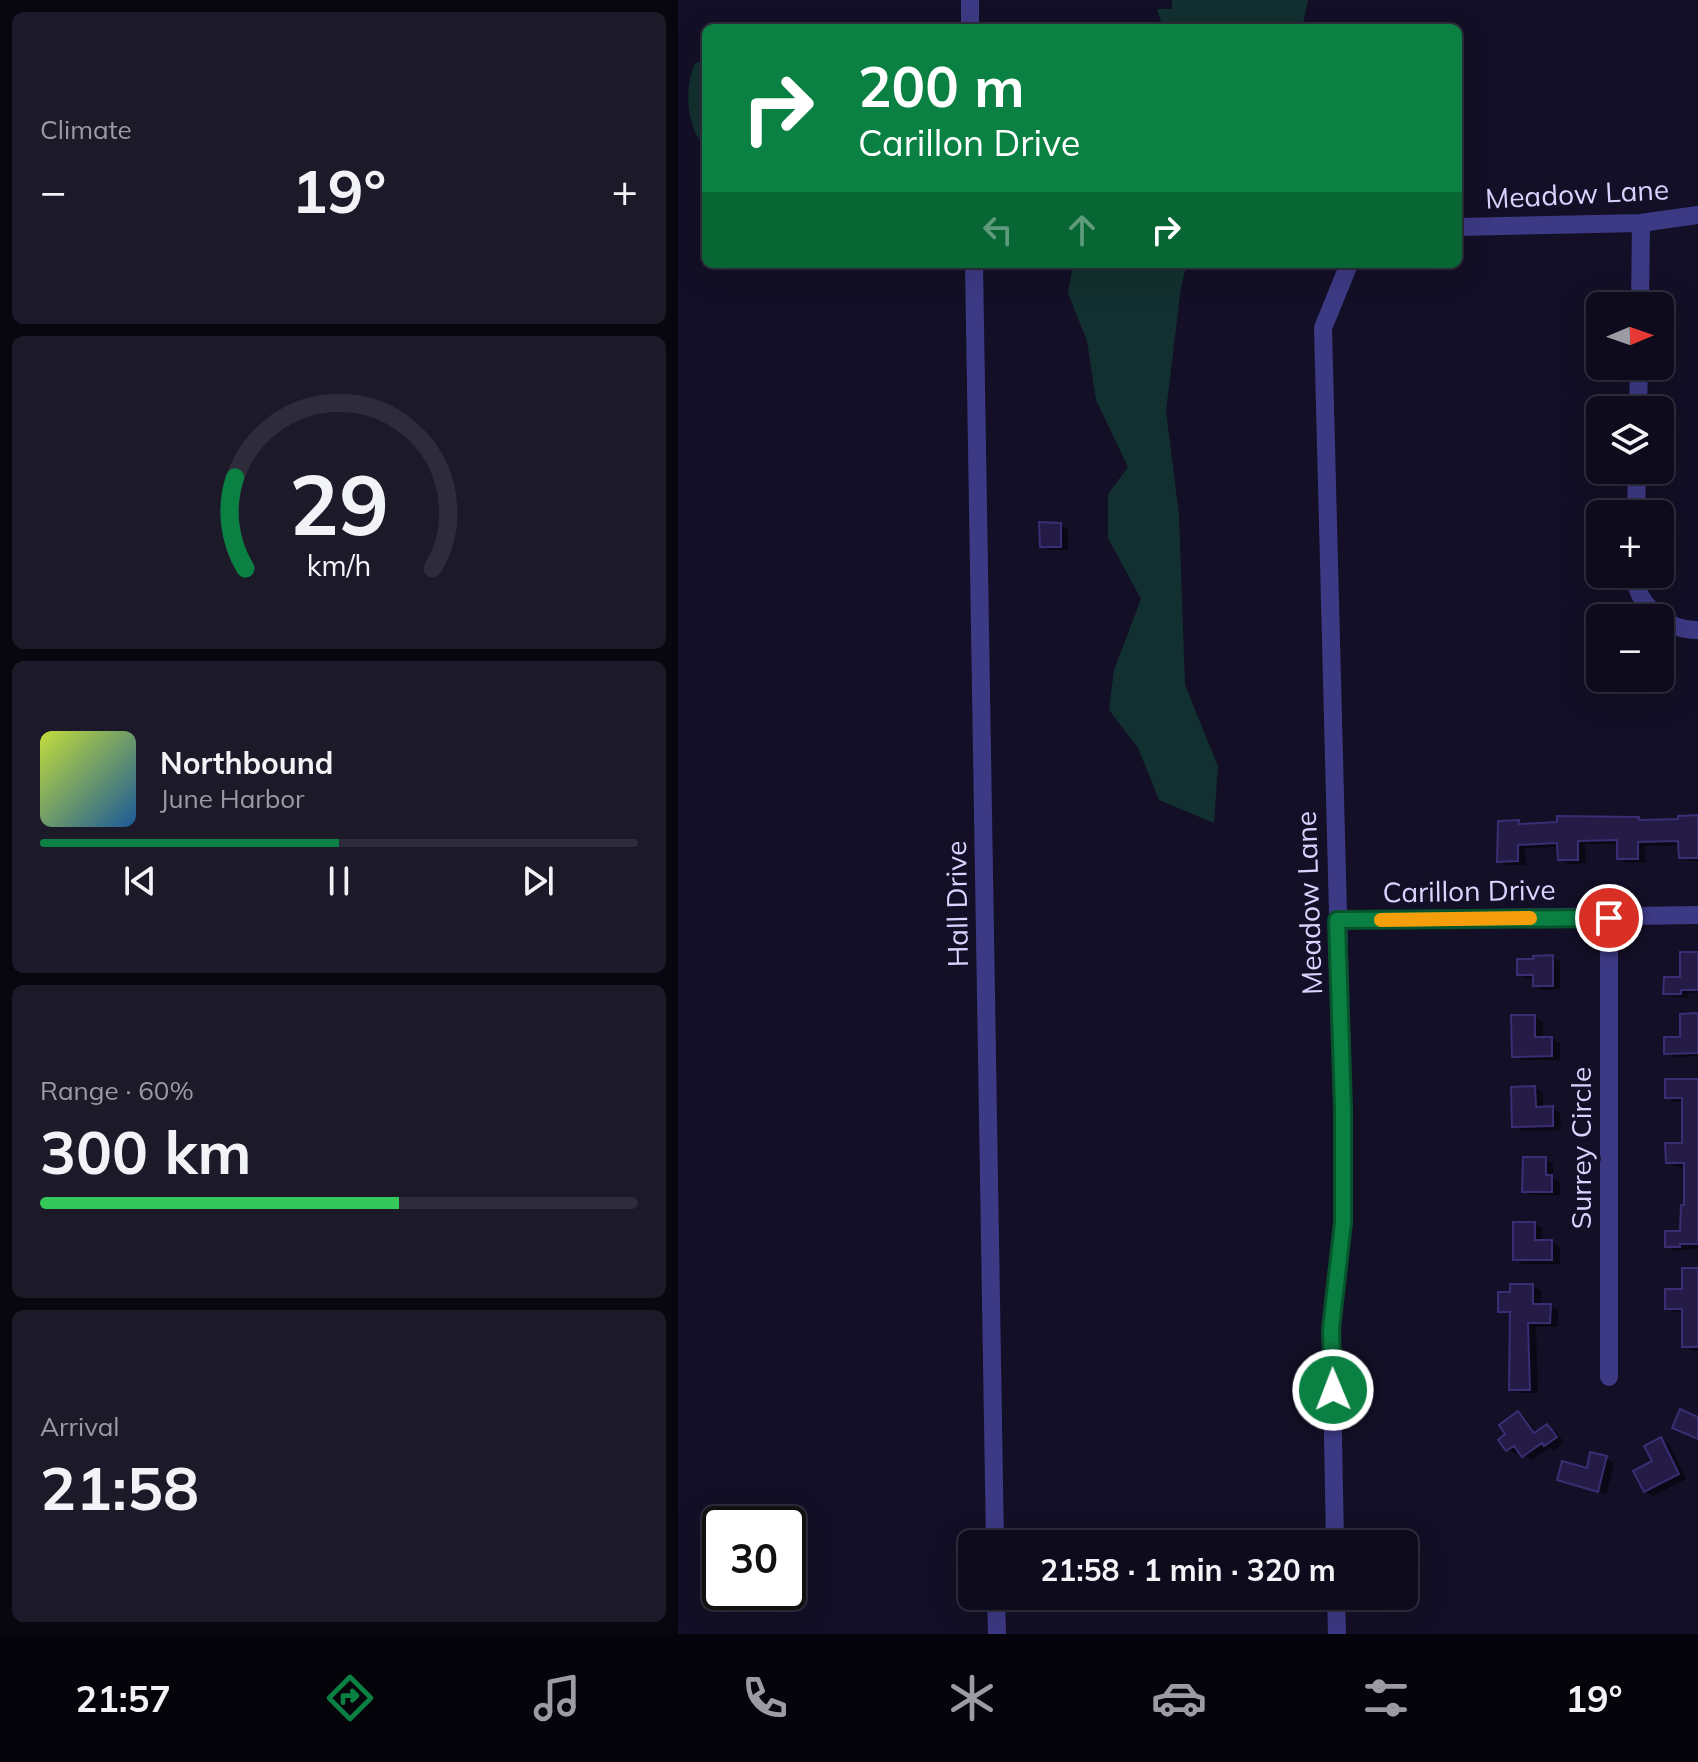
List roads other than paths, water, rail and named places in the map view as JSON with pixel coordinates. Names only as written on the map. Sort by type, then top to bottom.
[{"type":"street","points":[[970,0],[970,24]]},
{"type":"street","name":"Meadow Lane","points":[[1462,227],[1641,223],[1698,215]]},
{"type":"street","points":[[1640,292],[1641,223]]},
{"type":"street","name":"Hall Drive","points":[[974,268],[995,1530]]},
{"type":"street","name":"Meadow Lane","points":[[1335,1530],[1331,1329],[1343,1222],[1343,1137],[1323,328],[1347,268]]},
{"type":"street","points":[[1638,588],[1654,615],[1682,630],[1698,630]]},
{"type":"street","name":"Carillon Drive","points":[[1337,920],[1698,915]]},
{"type":"street","name":"Surrey Circle","points":[[1609,918],[1609,1377]]},
{"type":"street","points":[[996,1610],[997,1634]]},
{"type":"street","points":[[1336,1610],[1337,1634]]}]
